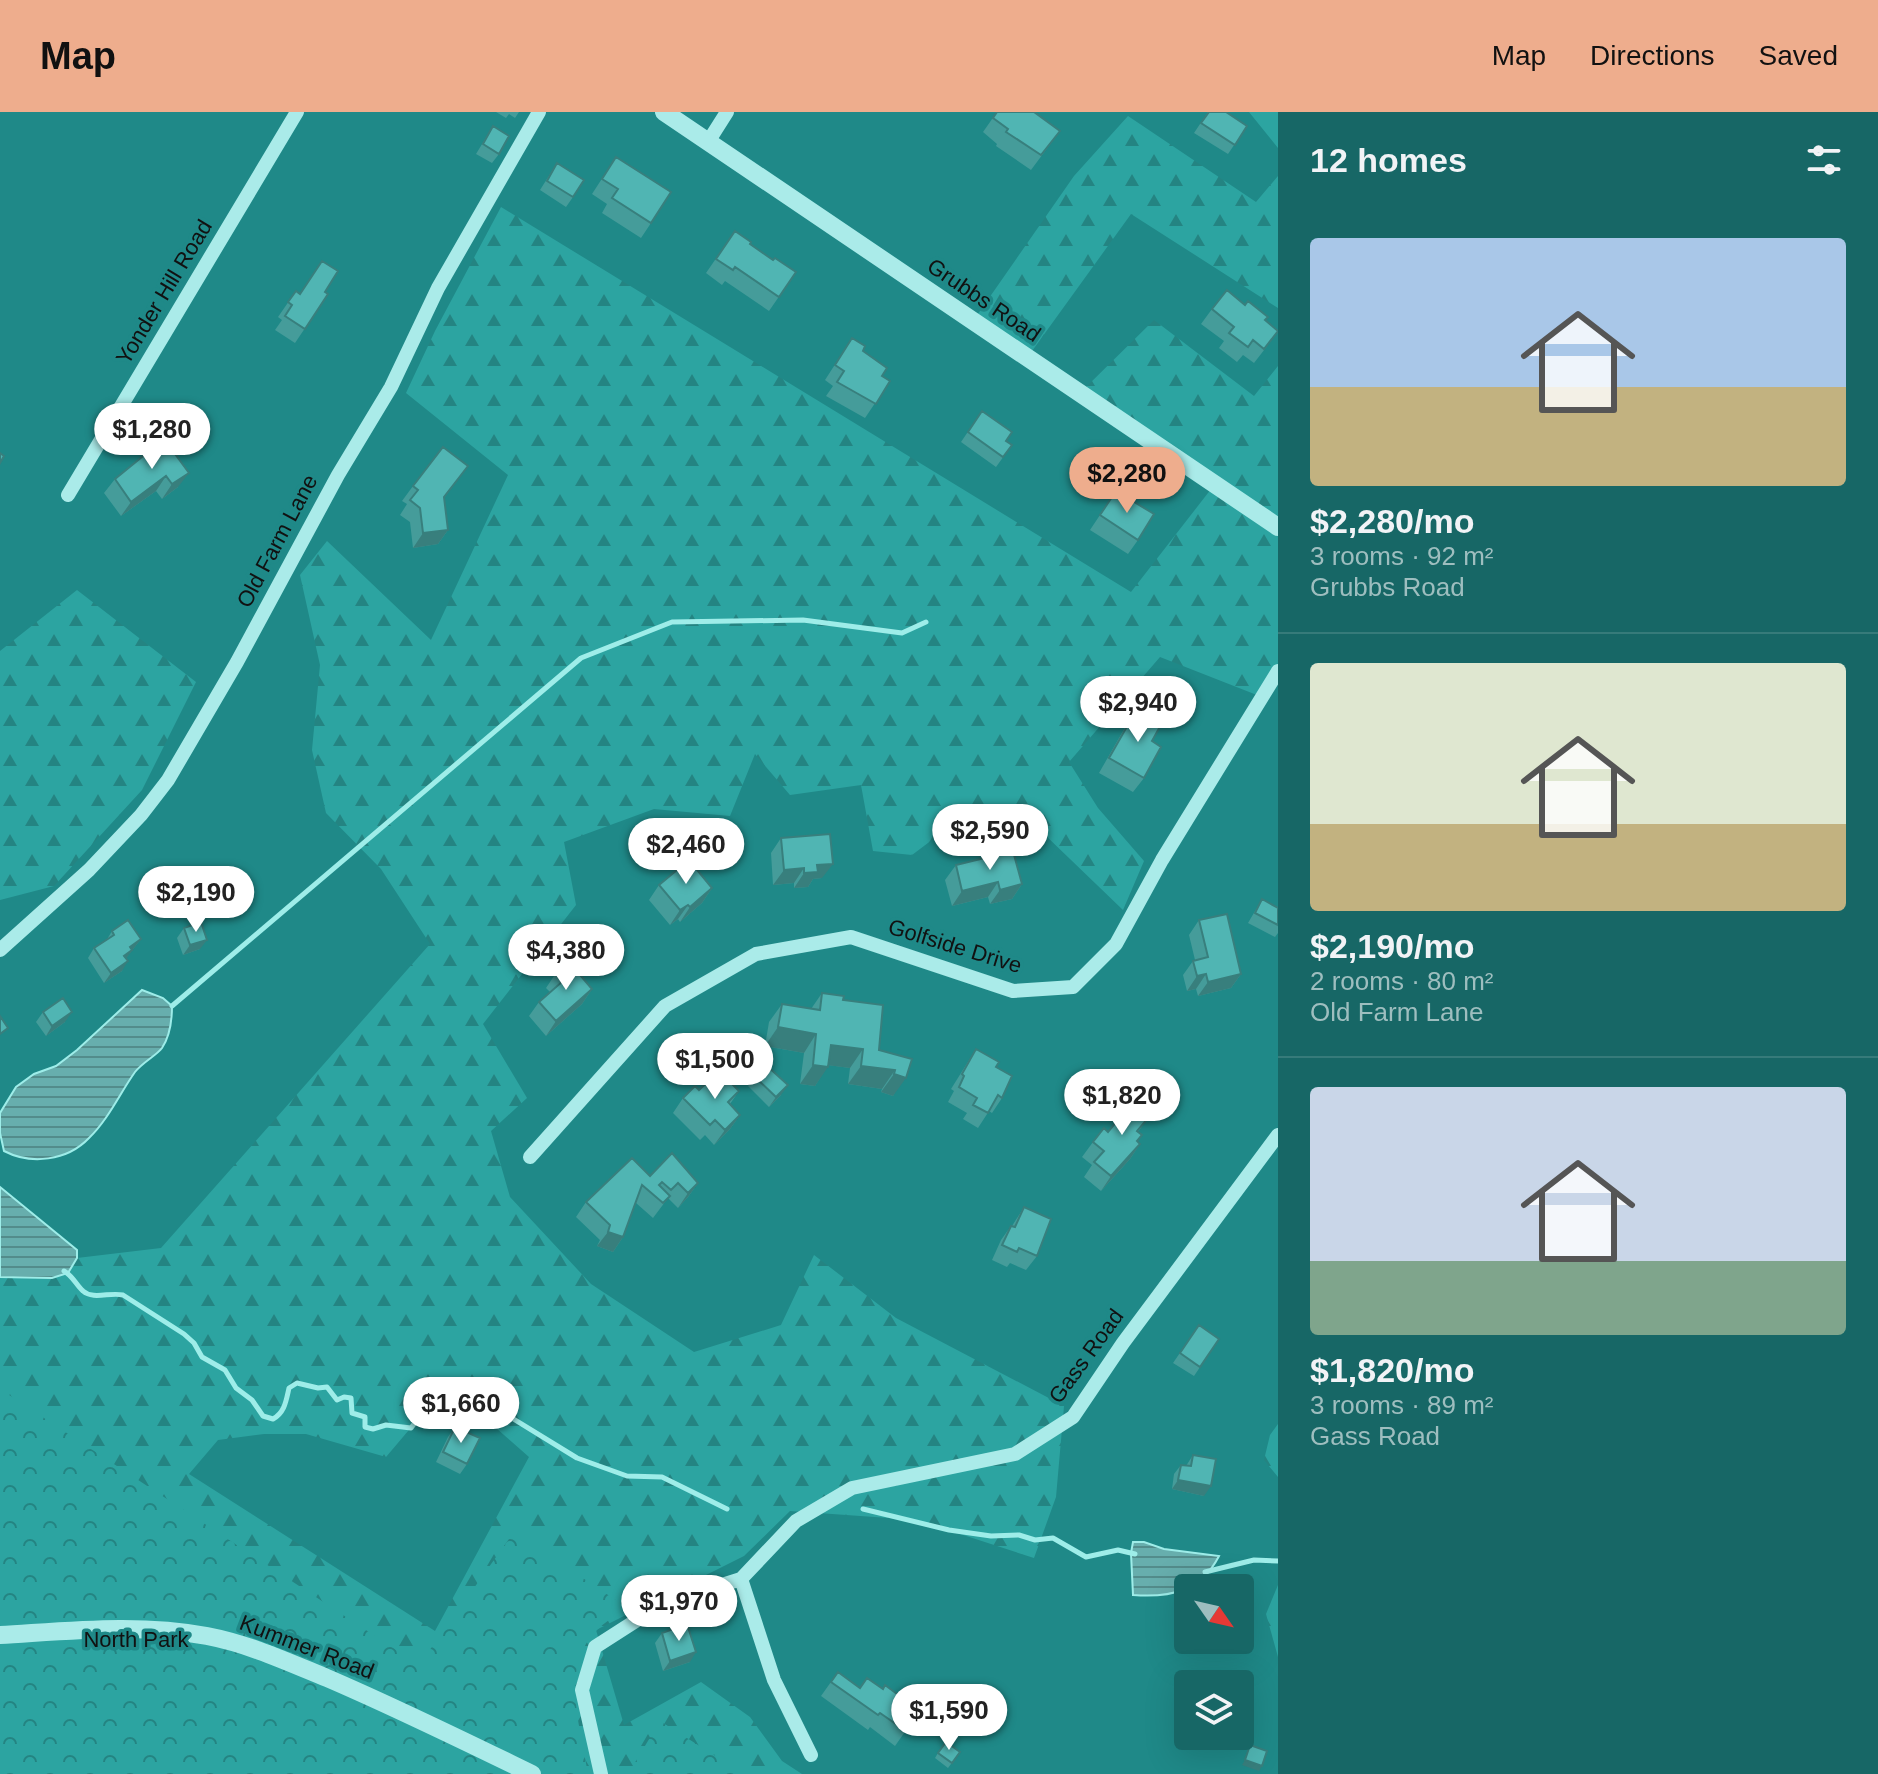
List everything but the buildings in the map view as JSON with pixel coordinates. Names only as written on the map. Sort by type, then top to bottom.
[{"type":"street","name":"Yonder Hill Road","points":[[68,495],[297,112]]},
{"type":"street","name":"Old Farm Lane","points":[[0,950],[89,870],[141,815],[168,780],[237,662],[338,475],[391,387],[438,288],[539,112]]},
{"type":"street","name":"Grubbs Road","points":[[664,112],[1278,527]]},
{"type":"street","points":[[708,142],[727,112]]},
{"type":"street","name":"Golfside Drive","points":[[530,1157],[665,1006],[756,954],[851,937],[1013,991],[1073,987],[1116,944],[1162,860],[1278,671]]},
{"type":"street","name":"Gass Road","points":[[601,1774],[582,1690],[595,1647],[662,1604],[741,1579],[796,1521],[852,1488],[1015,1454],[1073,1417],[1123,1343],[1278,1135]]},
{"type":"street","points":[[741,1579],[774,1680],[811,1755]]},
{"type":"street","name":"Kummer Road","points":[[0,1635],[104,1629],[159,1630],[207,1636],[261,1650],[392,1706],[532,1774]]},
{"type":"green space","points":[[1249,112],[1278,112],[1278,148]]},
{"type":"green space","points":[[1128,116],[1256,202],[1278,176],[1278,308],[1131,214],[1027,358],[973,321],[1074,176]]},
{"type":"green space","points":[[501,207],[1131,592],[1215,484],[1080,393],[1154,320],[1254,396],[1278,366],[1278,671],[1262,697],[1160,657],[1069,762],[1098,808],[1144,861],[1123,910],[1043,833],[977,806],[912,855],[873,851],[861,785],[790,795],[755,754],[730,816],[654,809],[564,842],[576,905],[483,1024],[527,1098],[491,1131],[510,1197],[591,1284],[694,1352],[781,1325],[814,1255],[896,1318],[1064,1406],[1056,1497],[1034,1558],[917,1520],[790,1511],[744,1556],[596,1630],[624,1725],[701,1682],[750,1717],[782,1761],[802,1774],[532,1774],[0,1662],[0,1277],[52,1278],[68,1273],[77,1258],[161,1248],[430,944],[381,869],[326,813],[312,750],[320,665],[300,575],[327,541],[431,640],[508,475],[406,393]],"holes":[[[447,1385],[529,1457],[435,1631],[189,1474],[218,1440],[264,1434],[306,1434],[386,1457]]]},
{"type":"green space","points":[[77,590],[196,682],[142,790],[54,886],[0,900],[0,651]]},
{"type":"green space","name":"North Park","points":[[0,1389],[419,1665],[514,1532],[629,1609],[605,1623],[589,1640],[579,1659],[576,1702],[588,1774],[0,1774]]},
{"type":"green space","points":[[1278,1424],[1278,1477],[1264,1460],[1270,1435]]},
{"type":"green space","points":[[1278,1585],[1278,1657],[1266,1614]]},
{"type":"green space","points":[[660,1721],[744,1774],[628,1774]]},
{"type":"water","points":[[142,990],[163,998],[172,1006],[167,1038],[160,1051],[135,1072],[96,1131],[80,1146],[60,1156],[37,1159],[4,1151],[0,1113],[16,1087],[34,1074],[56,1066],[77,1050]]},
{"type":"water","points":[[0,1187],[77,1250],[77,1258],[68,1273],[52,1278],[0,1277]]},
{"type":"water","points":[[1133,1542],[1144,1542],[1164,1549],[1219,1556],[1206,1574],[1174,1574],[1174,1592],[1133,1595]]},
{"type":"waterway","points":[[172,1006],[581,658],[672,622],[803,620],[902,633],[926,622]]},
{"type":"waterway","points":[[64,1271],[87,1294],[123,1295],[184,1334],[202,1357],[225,1370],[236,1388],[252,1400],[263,1416],[273,1419],[277,1416],[284,1406],[289,1388],[297,1383],[327,1387],[337,1400],[351,1398],[352,1413],[365,1417],[365,1427],[373,1429],[386,1425],[411,1428],[420,1416],[447,1415],[472,1406],[502,1412],[577,1458],[627,1476],[662,1477],[727,1509]]},
{"type":"waterway","points":[[863,1509],[949,1530],[991,1536],[1019,1535],[1035,1540],[1053,1538],[1086,1557],[1118,1550],[1135,1554]]},
{"type":"waterway","points":[[1205,1572],[1254,1560],[1278,1561]]}]
